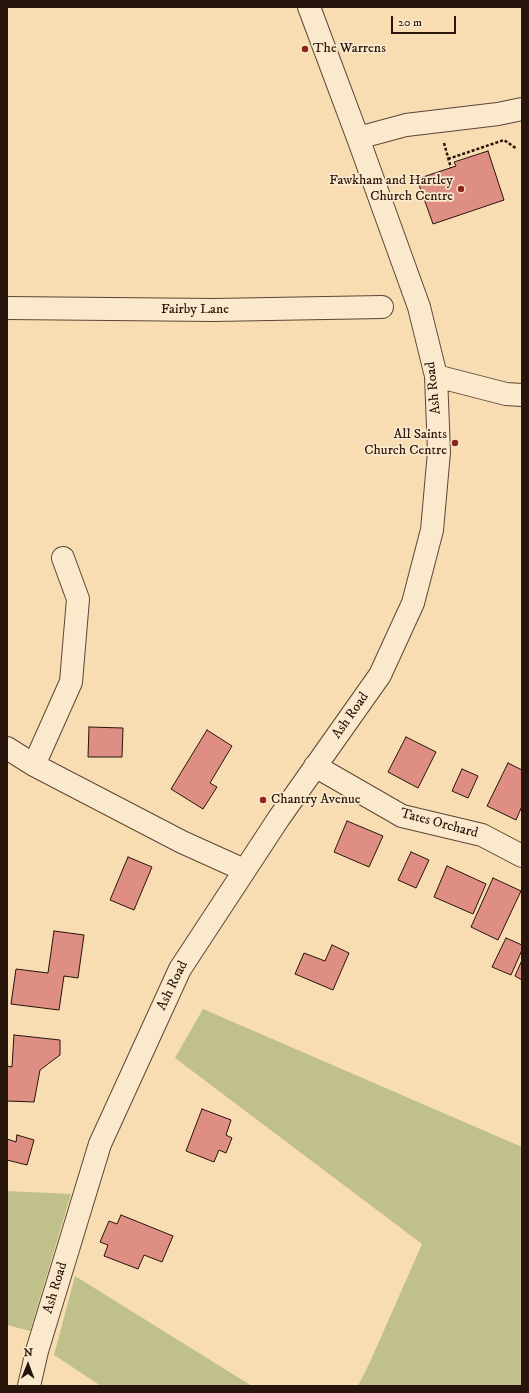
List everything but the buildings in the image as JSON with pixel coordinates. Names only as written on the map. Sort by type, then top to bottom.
[{"type":"street","name":"Ash Road","points":[[29,1386],[37,1351],[100,1144],[180,969],[244,870],[315,766],[380,676],[413,603],[432,530],[439,452],[436,376],[419,307],[309,7]]},
{"type":"street","points":[[358,138],[406,125],[498,114],[522,109]]},
{"type":"street","name":"Fairby Lane","points":[[7,308],[214,310],[382,307]]},
{"type":"street","points":[[436,376],[506,394],[522,395]]},
{"type":"street","points":[[34,765],[72,682],[78,599],[63,558]]},
{"type":"street","points":[[7,748],[34,765],[182,842],[244,870]]},
{"type":"street","name":"Tates Orchard","points":[[315,766],[402,816],[482,835],[522,856]]},
{"type":"path","points":[[448,159],[504,140],[517,149]]},
{"type":"green space","points":[[203,1009],[522,1147],[522,1386],[358,1386],[422,1244],[175,1058]]},
{"type":"green space","points":[[7,1191],[71,1194],[30,1331],[7,1325]]},
{"type":"green space","points":[[75,1276],[252,1386],[101,1386],[54,1355]]},
{"type":"place","name":"The Warrens","points":[[305,49]]},
{"type":"place","name":"Fawkham and Hartley Church Centre","points":[[461,189]]},
{"type":"place","name":"All Saints Church Centre","points":[[455,443]]},
{"type":"place","name":"Chantry Avenue","points":[[263,800]]}]
